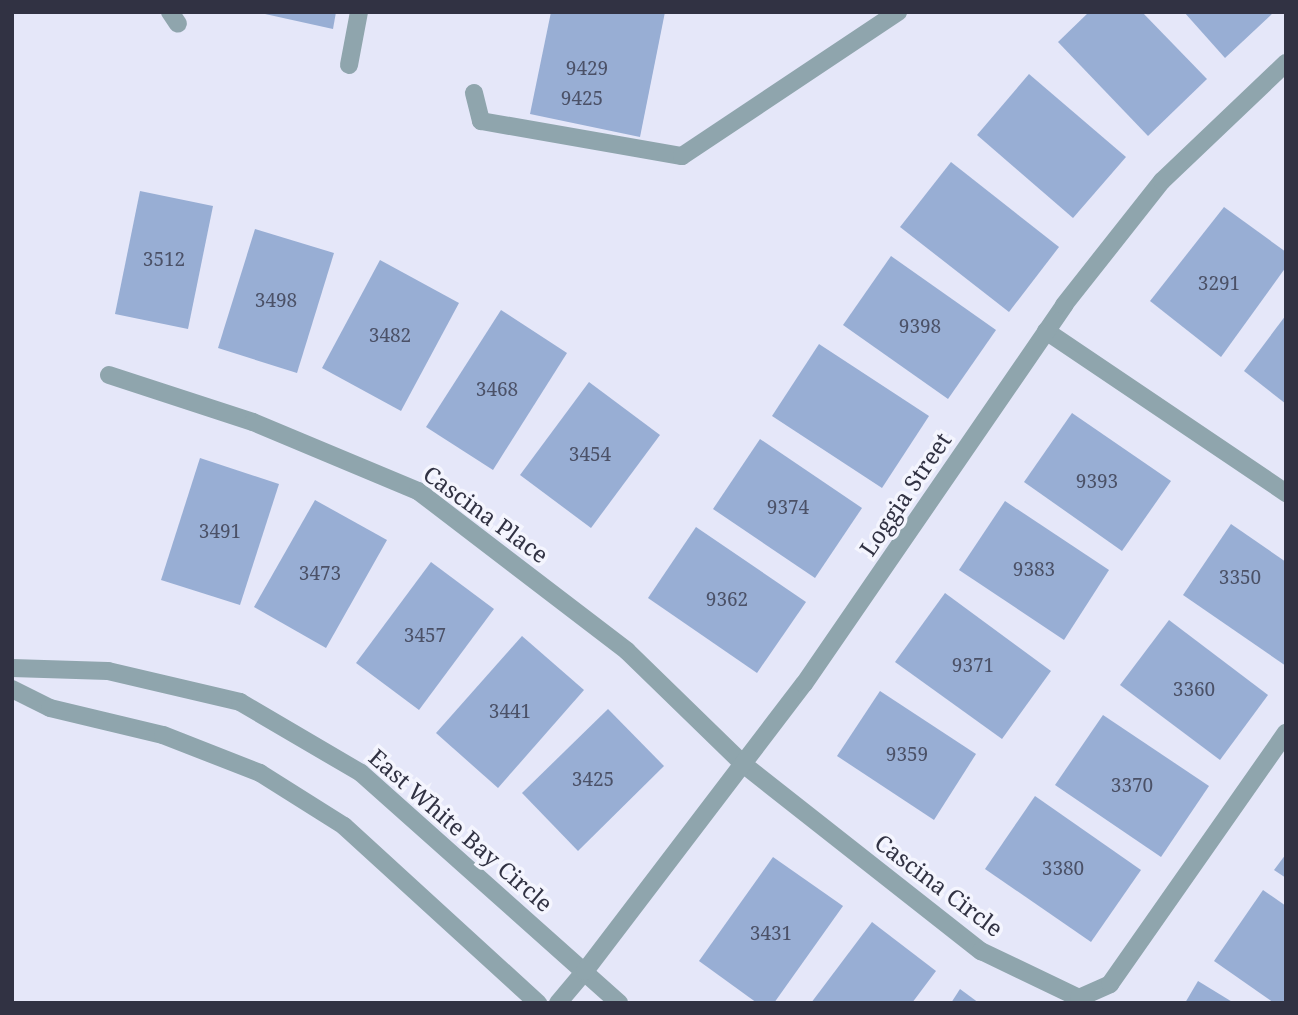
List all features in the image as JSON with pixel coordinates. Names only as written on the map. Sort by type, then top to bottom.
[{"type":"street","points":[[349,65],[359,12]]},
{"type":"street","points":[[474,93],[481,121],[682,156],[898,12]]},
{"type":"street","name":"Loggia Street","points":[[558,1003],[743,764],[1046,331],[1162,181],[1286,63]]},
{"type":"street","points":[[1046,331],[1286,493]]},
{"type":"street","name":"Cascina Place","points":[[109,375],[253,422],[418,491],[627,651],[743,764]]},
{"type":"street","name":"East White Bay Circle","points":[[12,668],[108,671],[240,702],[361,773],[620,1003]]},
{"type":"street","points":[[12,689],[50,708],[163,735],[260,773],[344,826],[538,1003]]},
{"type":"street","name":"Cascina Circle","points":[[743,764],[981,951],[1080,998],[1110,984],[1286,733]]},
{"type":"building","points":[[256,12],[336,12],[333,29]]},
{"type":"building","points":[[551,12],[665,12],[640,137],[530,114]]},
{"type":"building","points":[[1089,12],[1142,12],[1207,79],[1148,136],[1058,42]]},
{"type":"building","points":[[1184,12],[1274,12],[1225,58]]},
{"type":"building","points":[[1029,74],[1126,157],[1073,218],[977,135]]},
{"type":"building","points":[[951,162],[1059,247],[1009,312],[900,227]]},
{"type":"building","points":[[140,191],[213,206],[188,329],[115,314]]},
{"type":"building","points":[[1224,207],[1286,252],[1286,267],[1221,357],[1150,301]]},
{"type":"building","points":[[255,229],[334,253],[297,373],[218,348]]},
{"type":"building","points":[[891,256],[996,330],[948,399],[843,325]]},
{"type":"building","points":[[380,260],[459,303],[401,411],[322,368]]},
{"type":"building","points":[[501,310],[567,353],[493,470],[426,427]]},
{"type":"building","points":[[1286,315],[1286,404],[1244,371]]},
{"type":"building","points":[[819,344],[929,416],[882,488],[772,416]]},
{"type":"building","points":[[589,382],[660,435],[591,528],[520,475]]},
{"type":"building","points":[[1072,413],[1171,481],[1122,551],[1024,482]]},
{"type":"building","points":[[760,439],[862,508],[815,578],[713,509]]},
{"type":"building","points":[[200,458],[279,484],[240,605],[161,580]]},
{"type":"building","points":[[315,500],[387,540],[326,648],[254,607]]},
{"type":"building","points":[[1005,501],[1109,570],[1064,640],[959,570]]},
{"type":"building","points":[[1231,524],[1286,562],[1286,666],[1183,595]]},
{"type":"building","points":[[696,527],[806,602],[757,673],[648,598]]},
{"type":"building","points":[[431,562],[494,609],[419,710],[356,663]]},
{"type":"building","points":[[945,593],[1051,671],[1002,739],[895,662]]},
{"type":"building","points":[[1169,620],[1268,695],[1220,760],[1120,685]]},
{"type":"building","points":[[522,636],[584,690],[498,788],[436,733]]},
{"type":"building","points":[[880,691],[976,754],[934,820],[837,756]]},
{"type":"building","points":[[608,709],[664,766],[578,851],[522,793]]},
{"type":"building","points":[[1103,715],[1209,786],[1161,857],[1055,785]]},
{"type":"building","points":[[1035,796],[1141,870],[1091,942],[985,869]]},
{"type":"building","points":[[1286,854],[1286,878],[1274,870]]},
{"type":"building","points":[[773,857],[843,906],[774,1003],[757,1003],[699,961]]},
{"type":"building","points":[[1263,890],[1286,906],[1286,1003],[1274,1003],[1214,961]]},
{"type":"building","points":[[872,922],[936,971],[912,1003],[811,1003]]},
{"type":"building","points":[[1198,981],[1234,1003],[1185,1003]]},
{"type":"building","points":[[960,989],[979,1003],[951,1003]]}]
